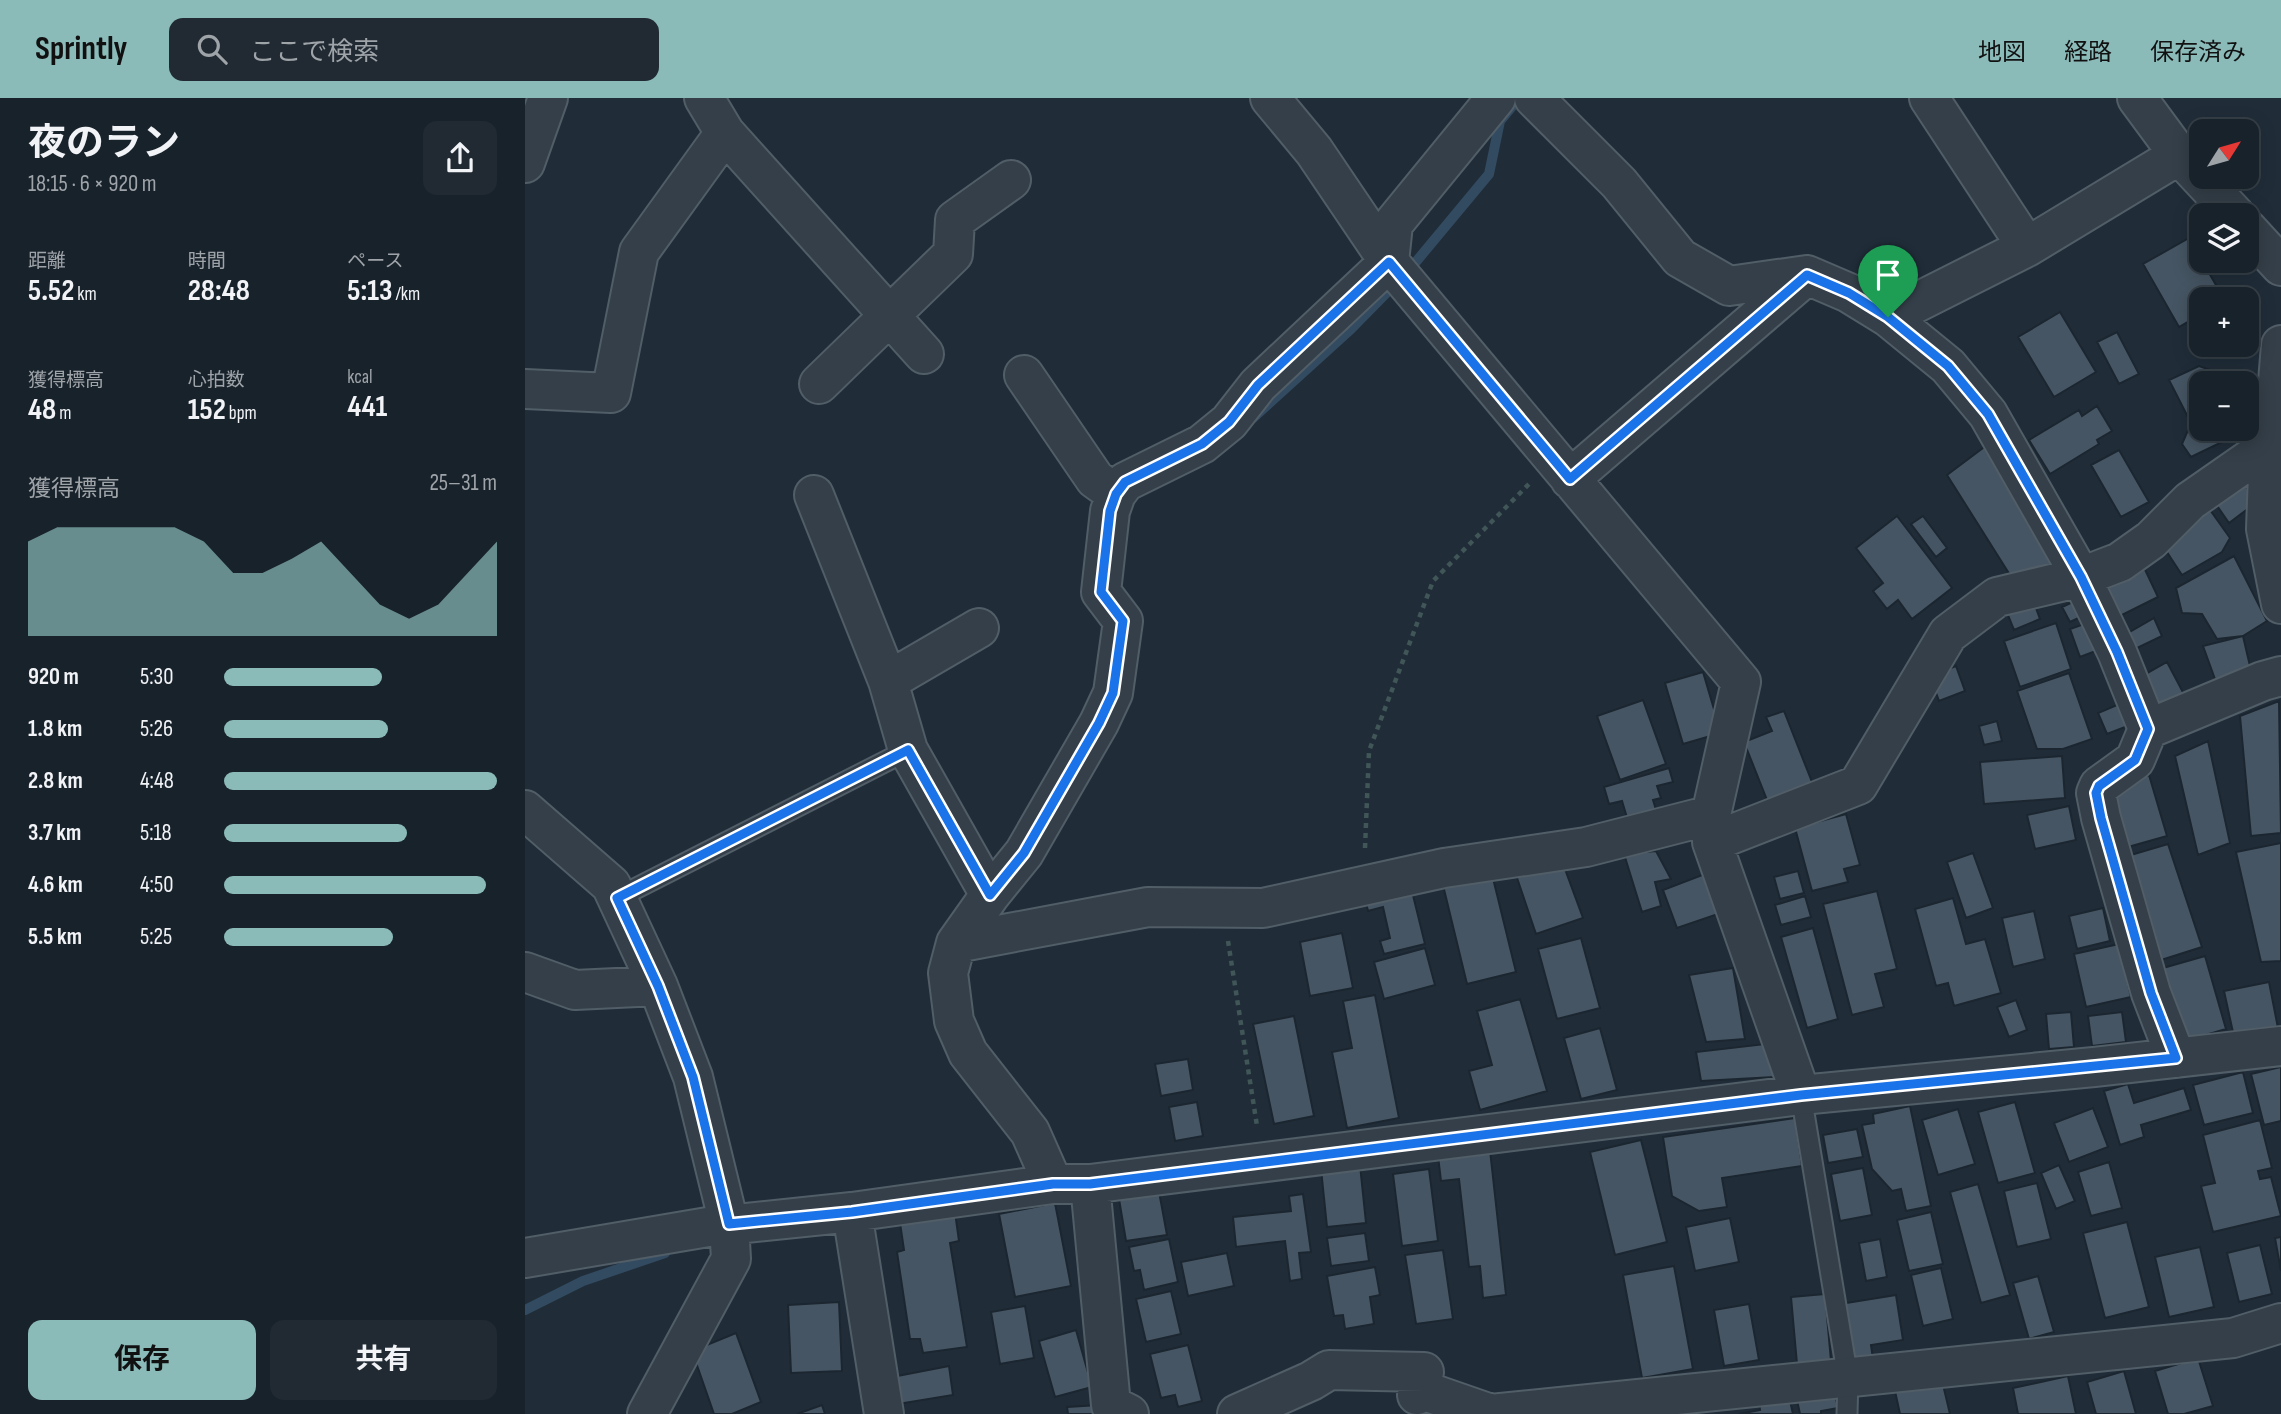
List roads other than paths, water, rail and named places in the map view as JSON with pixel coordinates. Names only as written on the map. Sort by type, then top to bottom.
[{"type":"street","points":[[525,163],[548,98]]},
{"type":"street","points":[[704,98],[725,133],[924,354]]},
{"type":"street","points":[[1270,98],[1314,151],[1399,274],[1741,682],[1712,828],[1801,1095]]},
{"type":"street","points":[[1399,274],[1393,224],[1496,98]]},
{"type":"street","points":[[1534,98],[1619,183],[1680,258],[1729,286],[1807,275],[1849,293],[1888,317],[1948,366],[1988,414],[2081,577],[2117,652],[2148,729]]},
{"type":"street","points":[[1929,98],[2027,247]]},
{"type":"street","points":[[2137,98],[2179,155],[2224,203]]},
{"type":"street","points":[[525,389],[611,393],[639,252],[725,133]]},
{"type":"street","points":[[1888,317],[2027,247],[2179,155]]},
{"type":"street","points":[[819,384],[953,254],[955,220],[1011,180]]},
{"type":"street","points":[[2259,242],[2281,266]]},
{"type":"street","points":[[1129,1414],[1111,1405],[1072,1184],[968,1053],[954,1021],[948,973],[956,943],[1024,853],[1099,723],[1113,693],[1123,621],[1101,592],[1110,511],[1116,494],[1125,482],[1202,444],[1229,422],[1258,385],[1399,274]]},
{"type":"street","points":[[1562,469],[1807,275]]},
{"type":"street","points":[[2281,345],[2274,431],[2269,446],[2266,529],[2281,604]]},
{"type":"street","points":[[1024,375],[1095,479],[1116,494]]},
{"type":"street","points":[[956,943],[1148,907],[1263,908],[1444,868],[1712,828],[1858,785],[1948,634],[1997,597],[2081,577],[2120,562],[2151,540],[2190,501],[2269,446]]},
{"type":"street","points":[[814,495],[888,681],[908,750],[990,895]]},
{"type":"street","points":[[888,681],[979,628]]},
{"type":"street","points":[[2176,1058],[2151,993],[2096,793],[2099,786],[2135,760],[2148,729],[2281,676]]},
{"type":"street","points":[[525,810],[611,884],[658,986],[693,1077],[729,1224],[730,1259],[647,1414]]},
{"type":"street","points":[[525,972],[575,990],[658,986]]},
{"type":"street","points":[[525,1258],[729,1224],[852,1212],[1801,1095],[2281,1046]]},
{"type":"street","points":[[852,1212],[884,1414]]},
{"type":"street","points":[[1237,1414],[1311,1381],[1329,1370],[1424,1372],[1415,1401],[1491,1414],[1848,1396],[2233,1338],[2281,1324]]},
{"type":"lane","points":[[617,898],[908,750]]},
{"type":"lane","points":[[1801,1095],[1848,1396]]},
{"type":"waterway","points":[[1253,418],[1351,329],[1410,269],[1489,174],[1500,121],[1519,98]]},
{"type":"waterway","points":[[525,1310],[583,1281],[665,1253]]}]
